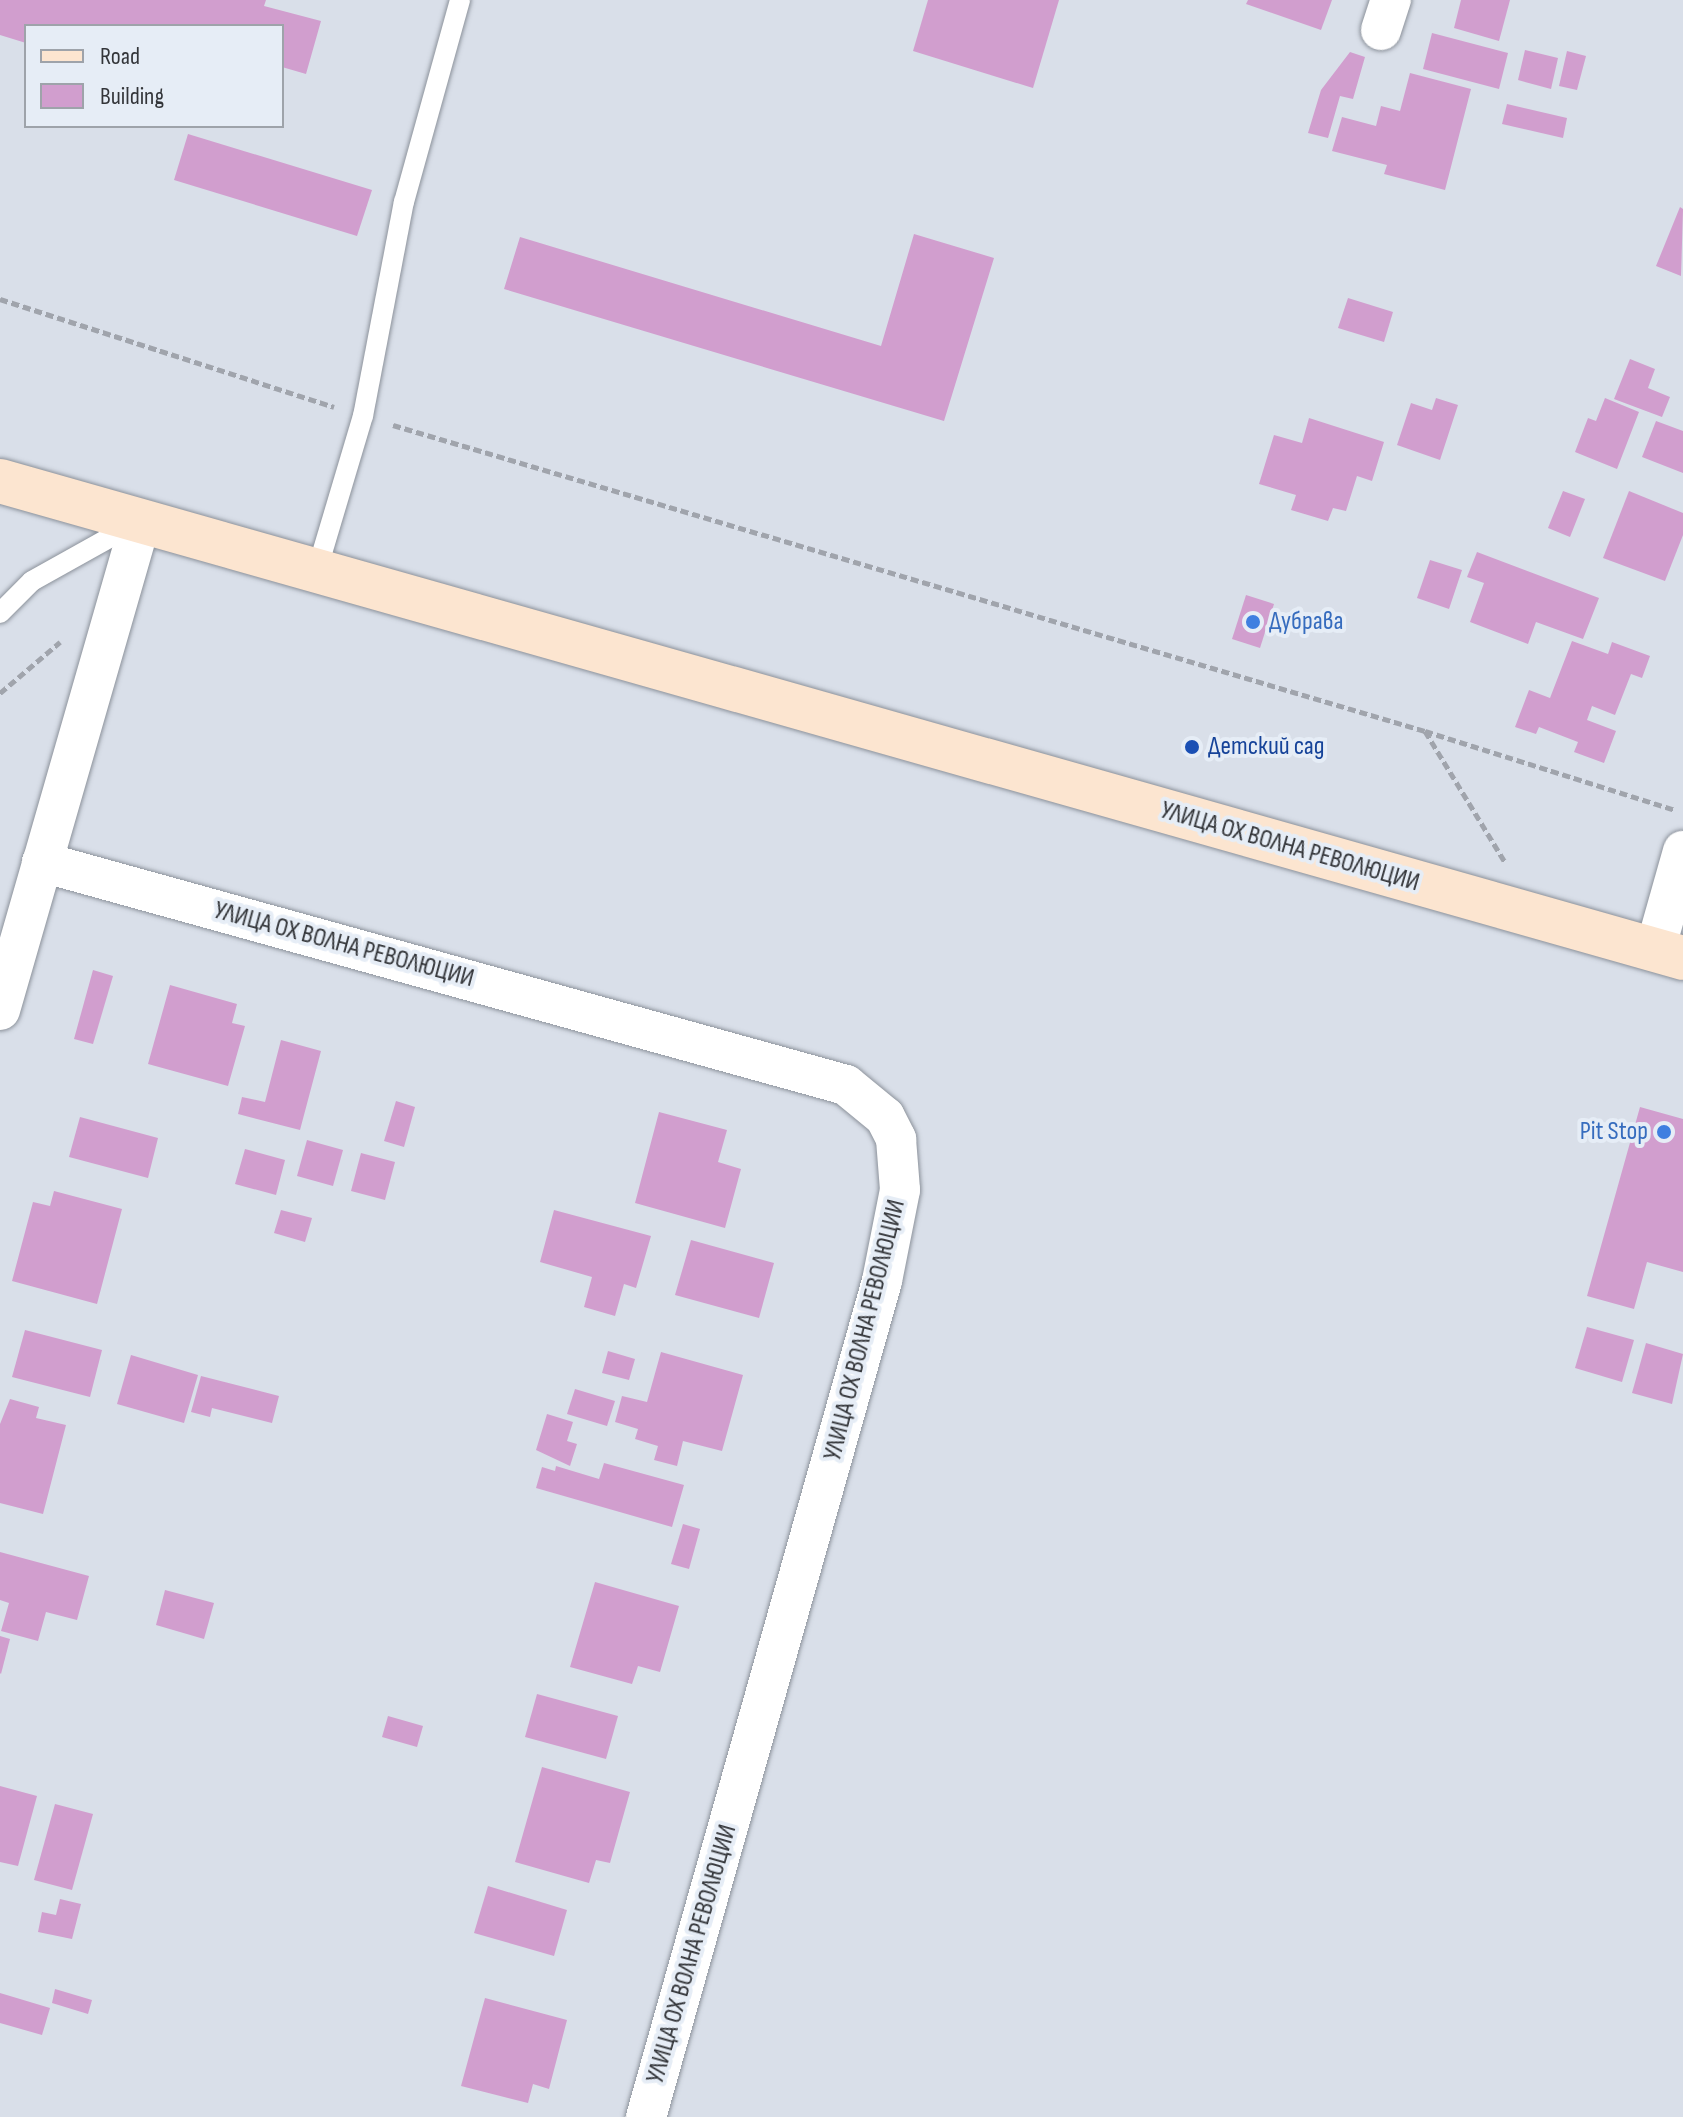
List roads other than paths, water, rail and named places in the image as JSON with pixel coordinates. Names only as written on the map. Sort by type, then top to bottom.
[{"type":"main road","name":"УЛИЦА ОХ ВОЛНА РЕВОЛЮЦИИ","points":[[0,481],[1669,954]]},
{"type":"street","points":[[0,1010],[141,520]]},
{"type":"street","name":"УЛИЦА ОХ ВОЛНА РЕВОЛЮЦИИ","points":[[1669,954],[1683,851]]},
{"type":"street","name":"УЛИЦА ОХ ВОЛНА РЕВОЛЮЦИИ","points":[[42,862],[846,1085],[885,1117],[900,1165],[885,1268],[646,2117]]},
{"type":"lane","points":[[317,570],[363,416],[404,202],[460,0]]},
{"type":"lane","points":[[0,613],[32,581],[141,520]]},
{"type":"place","name":"Дубрава","points":[[1253,622]]},
{"type":"place","name":"Детский сад","points":[[1192,747]]},
{"type":"place","name":"Pit Stop","points":[[1664,1132]]}]
